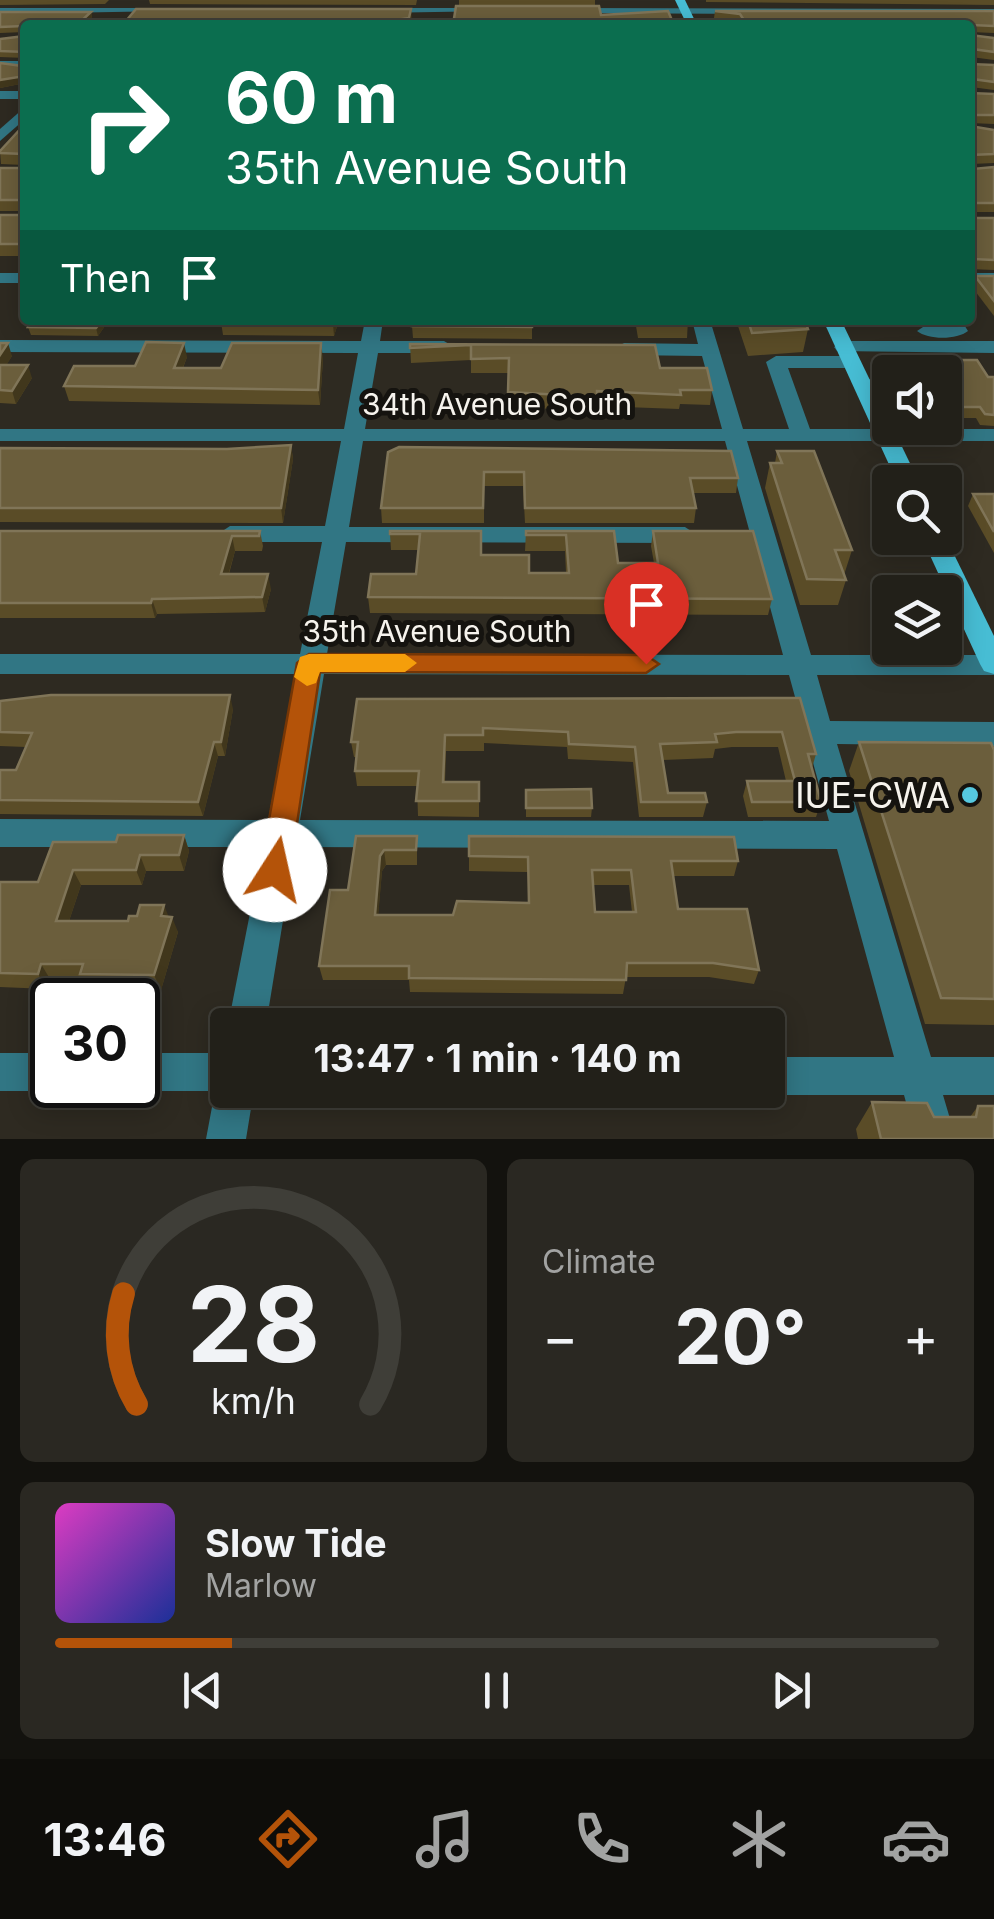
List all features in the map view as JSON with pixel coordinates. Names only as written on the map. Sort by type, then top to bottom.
[{"type":"main road","points":[[841,340],[872,406]]},
{"type":"main road","points":[[942,555],[994,665]]},
{"type":"street","points":[[113,20],[132,0]]},
{"type":"street","points":[[968,0],[988,12],[994,21]]},
{"type":"street","points":[[362,11],[432,5],[501,11]]},
{"type":"street","points":[[560,10],[682,5],[988,12]]},
{"type":"street","points":[[600,10],[603,20]]},
{"type":"street","points":[[0,11],[172,11]]},
{"type":"street","points":[[702,325],[732,434],[753,535],[802,664],[936,1139]]},
{"type":"street","points":[[802,435],[776,362],[841,340],[959,331],[955,325]]},
{"type":"street","points":[[250,1008],[371,333]]},
{"type":"street","points":[[0,346],[371,333],[464,347]]},
{"type":"street","points":[[841,340],[908,347],[994,347]]},
{"type":"street","points":[[908,347],[913,355]]},
{"type":"street","points":[[596,349],[709,350]]},
{"type":"street","points":[[862,385],[872,385]]},
{"type":"street","name":"34th Avenue South","points":[[0,435],[872,436]]},
{"type":"street","name":"34th Avenue South","points":[[962,435],[994,435]]},
{"type":"street","points":[[209,534],[705,535]]},
{"type":"street","name":"35th Avenue South","points":[[0,664],[994,665]]},
{"type":"street","points":[[821,732],[994,734]]},
{"type":"street","points":[[0,834],[849,834]]},
{"type":"street","points":[[0,1072],[30,1072]]},
{"type":"street","points":[[160,1072],[210,1072]]},
{"type":"street","points":[[785,1076],[994,1076]]},
{"type":"street","points":[[226,1139],[232,1108]]},
{"type":"building","points":[[456,6],[599,6],[601,15],[668,11],[672,20],[454,20]]},
{"type":"building","points":[[136,9],[411,9],[409,18],[396,20],[127,20]]},
{"type":"building","points":[[715,11],[994,11],[994,26],[975,25],[975,20],[744,20],[740,14]]},
{"type":"building","points":[[0,12],[91,12],[82,20],[20,20],[20,26],[0,27]]},
{"type":"building","points":[[975,36],[994,38],[994,52],[975,49]]},
{"type":"building","points":[[20,37],[20,52],[0,51],[0,39]]},
{"type":"building","points":[[0,63],[20,66],[20,77],[0,80]]},
{"type":"building","points":[[975,64],[994,65],[994,82],[975,79]]},
{"type":"building","points":[[975,93],[994,94],[994,115],[975,115]]},
{"type":"building","points":[[975,127],[994,130],[994,154],[975,155]]},
{"type":"building","points":[[20,129],[20,154],[0,151]]},
{"type":"building","points":[[994,167],[994,203],[975,203],[975,169]]},
{"type":"building","points":[[0,168],[20,168],[20,200],[0,200]]},
{"type":"building","points":[[0,215],[20,215],[20,244],[0,244]]},
{"type":"building","points":[[975,218],[994,218],[994,260],[975,259]]},
{"type":"building","points":[[975,276],[994,276],[994,301]]},
{"type":"building","points":[[29,325],[98,325],[96,328]]},
{"type":"building","points":[[532,325],[532,327],[412,326]]},
{"type":"building","points":[[750,325],[807,325],[808,329],[752,333]]},
{"type":"building","points":[[146,342],[184,343],[174,368],[221,368],[232,343],[321,343],[318,390],[64,386],[74,366],[135,366]]},
{"type":"building","points":[[410,344],[655,345],[660,368],[707,368],[712,390],[680,390],[681,395],[597,391],[597,397],[508,392],[509,358],[471,359],[471,345],[410,348]]},
{"type":"building","points":[[962,360],[977,360],[988,377],[994,377],[994,415],[985,414],[980,407],[962,407]]},
{"type":"building","points":[[0,365],[28,365],[12,391],[0,390]]},
{"type":"building","points":[[291,445],[281,508],[0,508],[0,448],[227,449]]},
{"type":"building","points":[[399,447],[731,451],[738,478],[690,478],[696,508],[525,508],[524,472],[484,472],[483,508],[381,508],[388,452]]},
{"type":"building","points":[[777,451],[814,451],[852,550],[835,550],[846,580],[807,579],[770,463],[782,463]]},
{"type":"building","points":[[973,494],[994,494],[994,532]]},
{"type":"building","points":[[0,531],[260,531],[259,536],[232,536],[221,574],[268,574],[262,597],[152,599],[151,603],[0,603]]},
{"type":"building","points":[[390,531],[481,531],[481,555],[529,555],[529,573],[569,573],[566,535],[526,535],[526,531],[614,531],[618,563],[658,563],[653,531],[753,531],[772,599],[368,597],[371,574],[416,574],[420,534]]},
{"type":"building","points":[[51,695],[230,695],[221,742],[214,742],[198,802],[0,800],[0,770],[16,770],[32,733],[0,732],[0,701]]},
{"type":"building","points":[[800,698],[816,754],[808,754],[821,802],[752,802],[747,781],[795,781],[782,732],[715,734],[717,742],[660,744],[668,793],[705,793],[707,802],[641,802],[635,747],[569,744],[568,732],[483,728],[483,735],[445,735],[443,782],[479,782],[479,801],[416,801],[419,771],[355,771],[358,742],[351,742],[357,699]]},
{"type":"building","points":[[859,742],[991,743],[994,999],[941,998]]},
{"type":"building","points":[[591,789],[592,808],[526,808],[526,790]]},
{"type":"building","points":[[118,835],[184,835],[179,855],[140,855],[136,870],[73,870],[56,921],[128,921],[129,916],[137,916],[140,905],[164,905],[161,916],[172,917],[154,975],[80,974],[83,964],[41,964],[38,974],[0,973],[0,882],[38,882],[53,842],[116,842]]},
{"type":"building","points":[[356,836],[417,836],[416,850],[384,850],[380,856],[375,915],[453,915],[457,901],[529,903],[528,857],[469,856],[469,836],[734,837],[738,861],[671,861],[678,909],[747,909],[759,970],[713,963],[627,963],[626,980],[409,978],[409,966],[319,966],[330,890],[348,890]],"holes":[[[592,870],[631,870],[636,912],[595,912]]]},
{"type":"building","points":[[872,1102],[927,1103],[934,1117],[976,1117],[978,1106],[994,1106],[994,1139],[881,1139]]},
{"type":"slow traffic","points":[[307,677],[309,663],[405,663]]},
{"type":"place","name":"IUE-CWA","points":[[970,795]]},
{"type":"route","points":[[275,870],[309,663],[646,664]]}]
